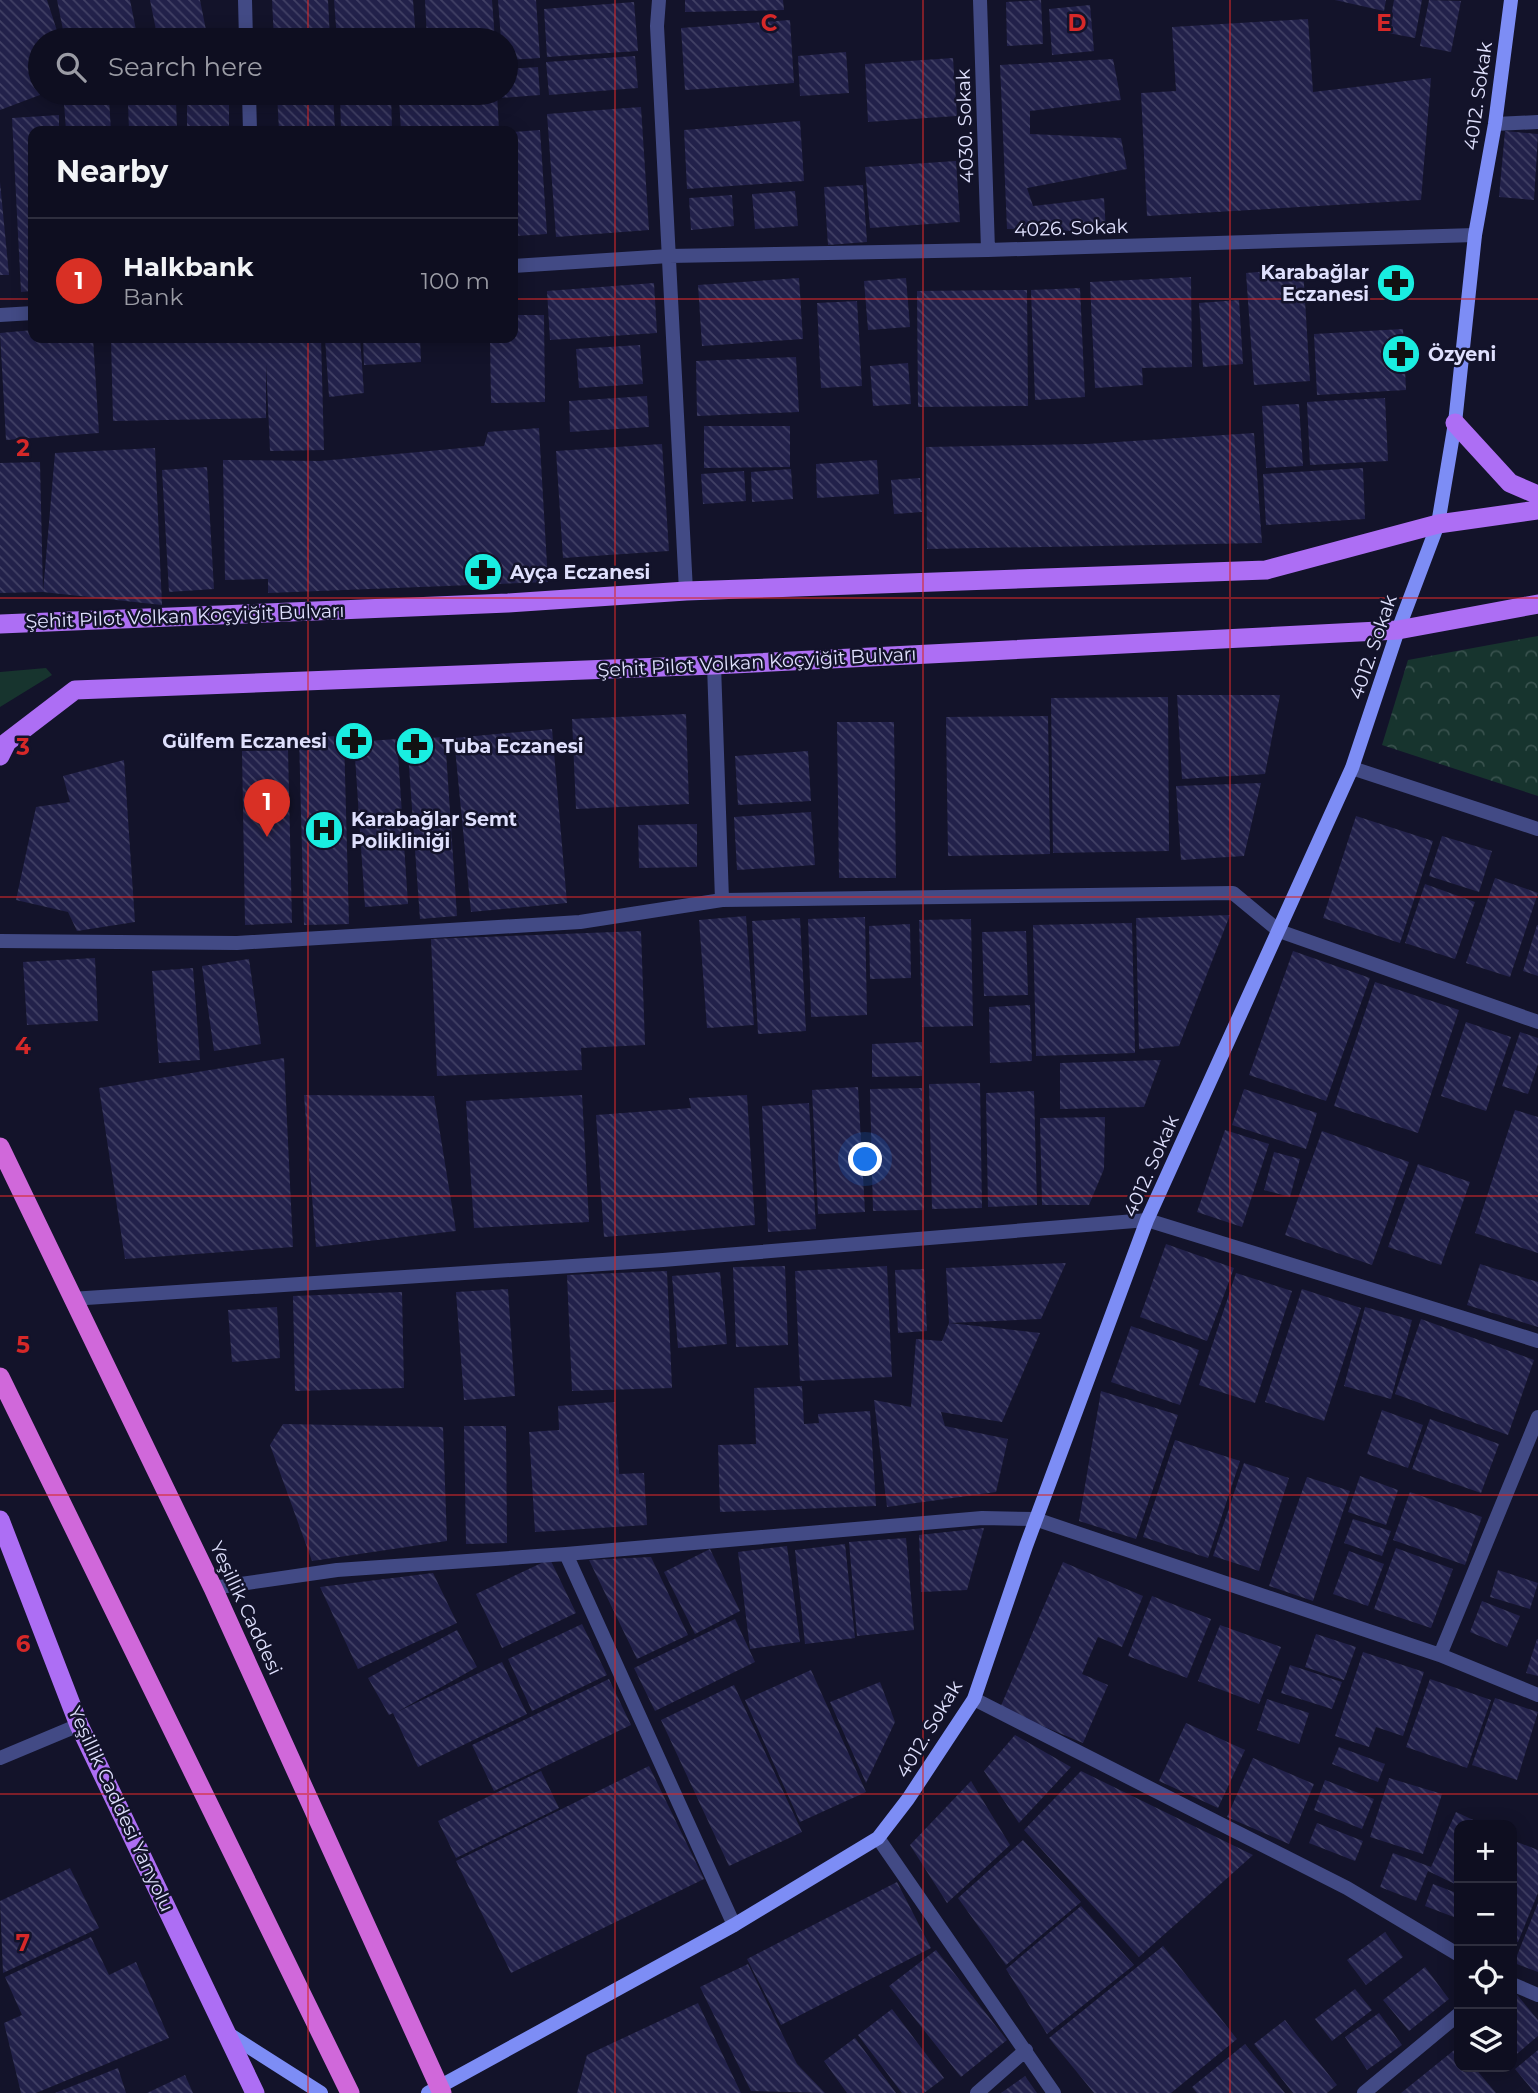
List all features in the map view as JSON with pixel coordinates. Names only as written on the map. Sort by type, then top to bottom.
[{"type":"highway","name":"Yeşillik Caddesi","points":[[0,1147],[212,1588],[436,2091]]},
{"type":"highway","points":[[0,1377],[350,2093]]},
{"type":"main road","name":"4012. Sokak","points":[[436,2091],[734,1925],[878,1838],[908,1800],[974,1699],[1035,1520],[1147,1220],[1352,768],[1398,630],[1438,524],[1455,423],[1475,234],[1495,124],[1511,0]]},
{"type":"main road","points":[[1455,423],[1510,483],[1538,495]]},
{"type":"main road","name":"Şehit Pilot Volkan Koçyiğit Bulvarı","points":[[0,624],[495,604],[686,592],[1266,569],[1438,524],[1538,510]]},
{"type":"main road","name":"Şehit Pilot Volkan Koçyiğit Bulvarı","points":[[0,756],[7,742],[75,690],[714,665],[1398,630],[1538,604]]},
{"type":"main road","name":"Yeşillik Caddesi Yanyolu","points":[[0,1520],[79,1725],[255,2093]]},
{"type":"main road","points":[[227,2033],[321,2093]]},
{"type":"street","points":[[245,0],[246,28]]},
{"type":"street","points":[[660,0],[657,26],[686,592]]},
{"type":"street","name":"4030. Sokak","points":[[980,0],[988,250]]},
{"type":"street","points":[[249,105],[250,126]]},
{"type":"street","points":[[1495,124],[1538,122]]},
{"type":"street","name":"4026. Sokak","points":[[518,266],[669,256],[988,250],[1475,234]]},
{"type":"street","points":[[0,315],[28,313]]},
{"type":"street","points":[[714,665],[722,900]]},
{"type":"street","points":[[1352,768],[1538,829]]},
{"type":"street","points":[[0,941],[251,942],[580,922],[722,900],[1233,893],[1279,931],[1538,1022]]},
{"type":"street","points":[[71,1299],[663,1260],[1147,1220],[1538,1341]]},
{"type":"street","points":[[1440,1655],[1538,1417]]},
{"type":"street","points":[[212,1588],[337,1570],[566,1554],[982,1518],[1035,1520],[1440,1655],[1538,1695]]},
{"type":"street","points":[[566,1554],[734,1925]]},
{"type":"street","points":[[974,1699],[1347,1888],[1454,1952]]},
{"type":"street","points":[[0,1758],[79,1725]]},
{"type":"street","points":[[878,1838],[1054,2093]]},
{"type":"street","points":[[1517,1986],[1538,1995]]},
{"type":"street","points":[[1364,2093],[1454,2018]]},
{"type":"street","points":[[977,2093],[1026,2050]]},
{"type":"green space","points":[[1538,636],[1538,796],[1382,745],[1408,660]]},
{"type":"green space","points":[[46,668],[52,675],[0,707],[0,672]]},
{"type":"building","points":[[0,0],[47,0],[56,28],[28,28],[28,100],[0,110]]},
{"type":"building","points":[[57,0],[130,0],[136,28],[63,28]]},
{"type":"building","points":[[150,0],[200,0],[206,28],[156,28]]},
{"type":"building","points":[[272,0],[328,0],[329,28],[273,28]]},
{"type":"building","points":[[334,0],[413,0],[415,28],[336,28]]},
{"type":"building","points":[[425,0],[492,0],[494,28],[426,28]]},
{"type":"building","points":[[498,0],[536,0],[540,58],[518,59],[518,28],[500,28]]},
{"type":"building","points":[[685,0],[783,0],[784,10],[685,12]]},
{"type":"building","points":[[1041,0],[1043,44],[1007,46],[1006,2]]},
{"type":"building","points":[[1335,0],[1386,0],[1384,11]]},
{"type":"building","points":[[1394,0],[1422,0],[1415,38],[1388,33]]},
{"type":"building","points":[[1429,0],[1461,1],[1451,52],[1420,46]]},
{"type":"building","points":[[634,2],[638,51],[547,57],[544,9]]},
{"type":"building","points":[[1090,5],[1094,51],[1052,55],[1049,9]]},
{"type":"building","points":[[1308,19],[1313,92],[1431,78],[1421,200],[1147,216],[1141,93],[1176,91],[1172,27]]},
{"type":"building","points":[[790,20],[794,83],[685,90],[681,28]]},
{"type":"building","points":[[846,52],[849,93],[800,96],[798,56]]},
{"type":"building","points":[[635,56],[638,88],[549,95],[546,62]]},
{"type":"building","points":[[953,58],[957,116],[868,122],[865,64]]},
{"type":"building","points":[[1113,59],[1121,100],[1030,111],[1030,134],[1121,138],[1127,169],[1027,188],[1033,206],[1104,198],[1106,232],[1007,229],[1000,65]]},
{"type":"building","points":[[538,67],[540,95],[518,97],[518,68]]},
{"type":"building","points":[[64,105],[109,105],[111,126],[66,126]]},
{"type":"building","points":[[128,105],[176,105],[177,126],[129,126]]},
{"type":"building","points":[[187,105],[229,105],[229,126],[187,126]]},
{"type":"building","points":[[278,105],[334,105],[335,126],[279,126]]},
{"type":"building","points":[[340,105],[391,105],[392,126],[341,126]]},
{"type":"building","points":[[399,105],[498,105],[499,126],[401,126]]},
{"type":"building","points":[[641,107],[649,230],[556,237],[547,114]]},
{"type":"building","points":[[59,115],[59,126],[28,126],[28,291],[21,292],[12,118]]},
{"type":"building","points":[[800,121],[804,181],[687,189],[684,130]]},
{"type":"building","points":[[540,130],[547,234],[518,236],[518,132]]},
{"type":"building","points":[[1505,131],[1538,134],[1534,200],[1499,197]]},
{"type":"building","points":[[956,161],[960,222],[870,228],[865,167]]},
{"type":"building","points":[[0,182],[9,275],[0,275]]},
{"type":"building","points":[[863,185],[867,242],[828,245],[824,187]]},
{"type":"building","points":[[795,191],[798,226],[755,229],[752,194]]},
{"type":"building","points":[[732,195],[734,226],[691,230],[689,198]]},
{"type":"building","points":[[1303,268],[1310,381],[1254,385],[1246,273]]},
{"type":"building","points":[[1191,277],[1192,367],[1142,368],[1143,385],[1095,388],[1090,282]]},
{"type":"building","points":[[799,278],[803,339],[702,346],[698,285]]},
{"type":"building","points":[[906,278],[910,327],[868,330],[864,281]]},
{"type":"building","points":[[654,283],[657,333],[550,340],[547,291]]},
{"type":"building","points":[[1080,288],[1085,397],[1035,400],[1031,290]]},
{"type":"building","points":[[1027,290],[1028,406],[918,407],[917,291]]},
{"type":"building","points":[[1239,300],[1243,364],[1203,367],[1199,303]]},
{"type":"building","points":[[857,301],[862,386],[821,388],[817,303]]},
{"type":"building","points":[[518,315],[544,315],[545,402],[491,403],[490,343],[518,343]]},
{"type":"building","points":[[1403,329],[1406,390],[1317,395],[1314,334]]},
{"type":"building","points":[[28,330],[28,343],[93,343],[99,433],[6,440],[0,333]]},
{"type":"building","points":[[111,343],[321,343],[324,450],[270,451],[266,363],[266,418],[113,421]]},
{"type":"building","points":[[325,343],[360,343],[364,393],[329,397]]},
{"type":"building","points":[[363,343],[420,343],[421,362],[364,365]]},
{"type":"building","points":[[640,345],[643,384],[579,388],[576,349]]},
{"type":"building","points":[[796,357],[799,412],[697,416],[696,361]]},
{"type":"building","points":[[908,363],[911,404],[873,406],[870,366]]},
{"type":"building","points":[[647,396],[649,427],[570,432],[569,401]]},
{"type":"building","points":[[1385,398],[1388,461],[1310,465],[1307,402]]},
{"type":"building","points":[[1299,404],[1303,466],[1266,468],[1262,406]]},
{"type":"building","points":[[704,426],[790,426],[790,467],[704,468]]},
{"type":"building","points":[[539,428],[548,582],[268,593],[268,579],[225,580],[223,460],[320,461],[484,446],[488,432]]},
{"type":"building","points":[[1254,433],[1262,543],[927,549],[926,447],[1087,444]]},
{"type":"building","points":[[662,444],[669,551],[563,558],[556,451]]},
{"type":"building","points":[[155,448],[162,605],[43,592],[55,453]]},
{"type":"building","points":[[877,460],[879,494],[817,498],[816,464]]},
{"type":"building","points":[[40,462],[43,592],[0,593],[0,463]]},
{"type":"building","points":[[207,467],[214,589],[169,592],[162,470]]},
{"type":"building","points":[[1363,468],[1365,519],[1266,525],[1263,474]]},
{"type":"building","points":[[791,469],[793,499],[752,502],[751,472]]},
{"type":"building","points":[[744,471],[746,501],[703,504],[701,474]]},
{"type":"building","points":[[920,478],[922,512],[894,514],[891,480]]},
{"type":"building","points":[[1177,695],[1280,695],[1265,774],[1182,779]]},
{"type":"building","points":[[1168,697],[1169,851],[1053,853],[1051,698]]},
{"type":"building","points":[[686,714],[689,804],[576,809],[572,719]]},
{"type":"building","points":[[1048,716],[1050,854],[948,856],[946,717]]},
{"type":"building","points":[[837,722],[894,722],[896,878],[839,878]]},
{"type":"building","points":[[552,729],[567,903],[471,912],[454,738]]},
{"type":"building","name":"Karabağlar Semt Polikliniği","points":[[344,736],[349,924],[304,925],[299,737]]},
{"type":"building","points":[[445,737],[457,916],[420,919],[407,739]]},
{"type":"building","points":[[397,739],[408,904],[365,907],[354,742]]},
{"type":"building","points":[[288,750],[292,923],[245,925],[242,751]]},
{"type":"building","points":[[808,751],[811,801],[738,805],[735,756]]},
{"type":"building","points":[[124,760],[135,922],[77,931],[68,912],[16,900],[36,807],[70,802],[63,776]]},
{"type":"building","points":[[1261,783],[1244,856],[1181,860],[1176,786]]},
{"type":"building","points":[[811,812],[815,865],[737,870],[734,817]]},
{"type":"building","points":[[1356,816],[1433,841],[1400,943],[1323,918]]},
{"type":"building","points":[[697,824],[697,867],[639,868],[638,825]]},
{"type":"building","points":[[1442,836],[1492,851],[1479,892],[1429,876]]},
{"type":"building","points":[[1495,878],[1538,893],[1510,977],[1466,963]]},
{"type":"building","points":[[1425,884],[1475,902],[1455,959],[1405,943]]},
{"type":"building","points":[[1230,915],[1179,1046],[1139,1049],[1136,918]]},
{"type":"building","points":[[746,916],[754,1025],[707,1028],[699,920]]},
{"type":"building","points":[[865,917],[867,1015],[811,1017],[808,919]]},
{"type":"building","points":[[800,918],[806,1031],[758,1034],[752,921]]},
{"type":"building","points":[[971,919],[973,1026],[922,1027],[919,920]]},
{"type":"building","points":[[1132,923],[1135,1053],[1036,1056],[1033,925]]},
{"type":"building","points":[[910,924],[911,978],[870,979],[869,926]]},
{"type":"building","points":[[1538,925],[1538,976],[1523,971]]},
{"type":"building","points":[[641,931],[645,1045],[581,1048],[582,1070],[437,1076],[431,939]]},
{"type":"building","points":[[1026,931],[1028,995],[984,996],[982,932]]},
{"type":"building","points":[[1293,951],[1370,978],[1326,1101],[1249,1075]]},
{"type":"building","points":[[95,958],[98,1021],[27,1025],[23,962]]},
{"type":"building","points":[[249,959],[261,1044],[214,1051],[202,966]]},
{"type":"building","points":[[193,968],[200,1060],[159,1063],[152,971]]},
{"type":"building","points":[[1375,982],[1459,1010],[1418,1133],[1334,1106]]},
{"type":"building","points":[[1030,1005],[1032,1061],[990,1063],[989,1007]]},
{"type":"building","points":[[1466,1022],[1511,1037],[1486,1111],[1441,1096]]},
{"type":"building","points":[[1520,1032],[1538,1038],[1538,1064],[1528,1094],[1502,1086]]},
{"type":"building","points":[[922,1042],[922,1076],[872,1077],[872,1044]]},
{"type":"building","points":[[284,1058],[293,1247],[125,1259],[99,1088]]},
{"type":"building","points":[[1161,1060],[1144,1107],[1060,1109],[1060,1063]]},
{"type":"building","points":[[980,1083],[982,1208],[932,1209],[929,1084]]},
{"type":"building","points":[[858,1087],[865,1212],[818,1214],[812,1090]]},
{"type":"building","points":[[922,1088],[924,1210],[873,1211],[870,1089]]},
{"type":"building","points":[[1244,1089],[1317,1113],[1306,1149],[1232,1125]]},
{"type":"building","points":[[1034,1091],[1037,1205],[988,1207],[986,1093]]},
{"type":"building","points":[[304,1095],[434,1096],[456,1231],[316,1247]]},
{"type":"building","points":[[582,1095],[589,1222],[474,1228],[466,1101]]},
{"type":"building","points":[[747,1095],[755,1225],[604,1237],[596,1115],[691,1108],[689,1098]]},
{"type":"building","points":[[809,1103],[816,1229],[768,1232],[762,1106]]},
{"type":"building","points":[[1515,1110],[1538,1117],[1538,1253],[1475,1233]]},
{"type":"building","points":[[1105,1117],[1104,1169],[1089,1205],[1042,1205],[1040,1118]]},
{"type":"building","points":[[1225,1130],[1269,1144],[1242,1227],[1197,1212]]},
{"type":"building","points":[[1322,1131],[1409,1162],[1372,1265],[1285,1235]]},
{"type":"building","points":[[1274,1152],[1300,1159],[1290,1197],[1264,1190]]},
{"type":"building","points":[[1418,1164],[1470,1182],[1441,1265],[1388,1247]]},
{"type":"building","points":[[1166,1244],[1234,1268],[1207,1341],[1140,1317]]},
{"type":"building","points":[[1066,1263],[1041,1319],[949,1323],[946,1268]]},
{"type":"building","points":[[1480,1264],[1538,1282],[1538,1327],[1467,1305]]},
{"type":"building","points":[[785,1266],[788,1345],[736,1347],[733,1267]]},
{"type":"building","points":[[887,1266],[892,1377],[800,1381],[795,1271]]},
{"type":"building","points":[[924,1269],[927,1331],[898,1333],[895,1270]]},
{"type":"building","points":[[667,1271],[672,1388],[572,1391],[567,1275]]},
{"type":"building","points":[[720,1272],[727,1344],[678,1348],[672,1276]]},
{"type":"building","points":[[1236,1273],[1292,1291],[1255,1403],[1199,1385]]},
{"type":"building","points":[[508,1289],[515,1396],[464,1400],[456,1292]]},
{"type":"building","points":[[1302,1289],[1361,1308],[1324,1421],[1265,1402]]},
{"type":"building","points":[[402,1292],[404,1388],[295,1391],[293,1296]]},
{"type":"building","points":[[277,1307],[280,1358],[232,1362],[228,1310]]},
{"type":"building","points":[[1365,1307],[1412,1320],[1391,1399],[1344,1386]]},
{"type":"building","points":[[1421,1319],[1534,1360],[1508,1435],[1395,1394]]},
{"type":"building","points":[[949,1323],[1040,1333],[1002,1422],[941,1412],[945,1426],[1008,1439],[996,1492],[887,1507],[874,1400],[911,1407],[916,1339],[942,1341]]},
{"type":"building","points":[[1131,1326],[1199,1350],[1180,1405],[1111,1382]]},
{"type":"building","points":[[802,1386],[804,1424],[819,1423],[818,1414],[870,1411],[876,1506],[720,1512],[718,1445],[756,1444],[754,1388]]},
{"type":"building","points":[[1101,1391],[1178,1415],[1136,1539],[1079,1521]]},
{"type":"building","points":[[615,1402],[619,1474],[644,1473],[647,1525],[535,1532],[529,1432],[559,1430],[558,1406]]},
{"type":"building","points":[[1382,1410],[1423,1425],[1408,1468],[1367,1454]]},
{"type":"building","points":[[1430,1419],[1499,1444],[1481,1493],[1412,1469]]},
{"type":"building","points":[[283,1424],[443,1427],[447,1541],[312,1561],[270,1445]]},
{"type":"building","points":[[464,1426],[506,1426],[507,1543],[466,1544]]},
{"type":"building","points":[[1175,1440],[1240,1461],[1208,1558],[1143,1537]]},
{"type":"building","points":[[1244,1463],[1289,1478],[1259,1571],[1213,1556]]},
{"type":"building","points":[[1360,1476],[1398,1490],[1386,1525],[1348,1512]]},
{"type":"building","points":[[1307,1477],[1350,1491],[1313,1601],[1269,1586]]},
{"type":"building","points":[[1410,1492],[1482,1517],[1465,1565],[1393,1540]]},
{"type":"building","points":[[1353,1519],[1391,1531],[1382,1556],[1344,1543]]},
{"type":"building","points":[[984,1528],[967,1590],[921,1592],[919,1535]]},
{"type":"building","points":[[906,1538],[914,1630],[857,1636],[849,1542]]},
{"type":"building","points":[[845,1544],[855,1638],[805,1644],[795,1550]]},
{"type":"building","points":[[787,1546],[800,1642],[750,1649],[738,1552]]},
{"type":"building","points":[[1396,1548],[1453,1569],[1431,1628],[1374,1609]]},
{"type":"building","points":[[710,1549],[740,1611],[695,1634],[664,1572]]},
{"type":"building","points":[[1349,1551],[1384,1564],[1368,1606],[1333,1594]]},
{"type":"building","points":[[651,1557],[688,1635],[637,1659],[589,1560]]},
{"type":"building","points":[[550,1559],[576,1613],[502,1648],[476,1594]]},
{"type":"building","points":[[1063,1562],[1143,1596],[1122,1647],[1098,1637],[1082,1674],[1108,1685],[1083,1743],[1000,1708]]},
{"type":"building","points":[[1498,1570],[1538,1583],[1530,1609],[1490,1597]]},
{"type":"building","points":[[433,1573],[457,1623],[358,1669],[320,1587]]},
{"type":"building","points":[[1152,1596],[1211,1619],[1187,1678],[1128,1656]]},
{"type":"building","points":[[1482,1601],[1520,1616],[1507,1647],[1470,1632]]},
{"type":"building","points":[[735,1619],[755,1662],[655,1711],[634,1668]]},
{"type":"building","points":[[582,1624],[607,1675],[532,1711],[508,1659]]},
{"type":"building","points":[[1220,1625],[1281,1647],[1259,1704],[1198,1681]]},
{"type":"building","points":[[457,1630],[477,1667],[397,1712],[502,1662],[527,1714],[418,1767],[393,1713],[389,1715],[368,1678]]},
{"type":"building","points":[[1316,1634],[1356,1647],[1344,1680],[1305,1667]]},
{"type":"building","points":[[1538,1639],[1538,1676],[1526,1673]]},
{"type":"building","points":[[1363,1652],[1424,1672],[1403,1736],[1376,1727],[1369,1747],[1335,1736]]},
{"type":"building","points":[[1290,1665],[1342,1682],[1332,1709],[1281,1693]]},
{"type":"building","points":[[811,1670],[866,1792],[800,1822],[745,1700]]},
{"type":"building","points":[[609,1679],[631,1725],[494,1791],[472,1745]]},
{"type":"building","points":[[1430,1679],[1491,1700],[1467,1768],[1406,1747]]},
{"type":"building","points":[[880,1682],[895,1722],[866,1783],[830,1702]]},
{"type":"building","points":[[734,1685],[802,1832],[729,1866],[661,1720]]},
{"type":"building","points":[[1495,1698],[1538,1712],[1517,1780],[1472,1765]]},
{"type":"building","points":[[1267,1699],[1309,1713],[1299,1744],[1257,1730]]},
{"type":"building","points":[[1186,1723],[1245,1750],[1218,1808],[1159,1781]]},
{"type":"building","points":[[1015,1735],[1071,1767],[1019,1823],[984,1771]]},
{"type":"building","points":[[1339,1747],[1385,1764],[1378,1782],[1332,1764]]},
{"type":"building","points":[[1253,1758],[1314,1784],[1289,1844],[1227,1817]]},
{"type":"building","points":[[649,1766],[704,1879],[511,1973],[456,1861]]},
{"type":"building","points":[[541,1771],[559,1808],[456,1858],[438,1821]]},
{"type":"building","points":[[1081,1771],[1253,1855],[1139,1957],[1024,1830]]},
{"type":"building","points":[[1389,1778],[1442,1794],[1423,1854],[1370,1837]]},
{"type":"building","points":[[1325,1780],[1374,1799],[1362,1829],[1314,1810]]},
{"type":"building","points":[[971,1781],[1010,1845],[947,1903],[910,1845]]},
{"type":"building","points":[[1456,1812],[1473,1820],[1454,1820],[1454,1884],[1428,1871],[1416,1901],[1380,1887],[1393,1853],[1431,1867]]},
{"type":"building","points":[[1317,1823],[1363,1841],[1355,1861],[1309,1843]]},
{"type":"building","points":[[1023,1840],[1081,1902],[1006,1965],[958,1898]]},
{"type":"building","points":[[1517,1842],[1538,1850],[1538,1893],[1518,1942]]},
{"type":"building","points":[[70,1868],[99,1928],[3,1973],[0,1901]]},
{"type":"building","points":[[897,1882],[931,1948],[781,2025],[747,1959]]},
{"type":"building","points":[[1433,1884],[1454,1892],[1454,1917],[1425,1906]]},
{"type":"building","points":[[1538,1903],[1538,1972],[1517,1964],[1517,1956]]},
{"type":"building","points":[[1081,1906],[1134,1965],[1047,2034],[1006,1969]]},
{"type":"building","points":[[1385,1932],[1403,1957],[1366,1985],[1347,1960]]},
{"type":"building","points":[[91,1937],[109,1975],[136,1962],[169,2038],[36,2093],[21,2093],[4,2023],[22,2015],[5,1977]]},
{"type":"building","points":[[1163,1946],[1237,2039],[1171,2093],[1094,2093],[1049,2038]]},
{"type":"building","points":[[936,1950],[1007,2040],[961,2077],[889,1986]]},
{"type":"building","points":[[748,1964],[797,2064],[825,2093],[751,2091],[700,1987]]},
{"type":"building","points":[[1425,1967],[1449,1999],[1409,2031],[1383,2000]]},
{"type":"building","points":[[1355,1989],[1372,2010],[1332,2041],[1315,2019]]},
{"type":"building","points":[[1517,1995],[1538,2020],[1538,2036],[1517,2054]]},
{"type":"building","points":[[698,2003],[741,2093],[577,2093],[587,2055]]},
{"type":"building","points":[[892,2009],[944,2078],[924,2093],[902,2093],[858,2035]]},
{"type":"building","points":[[1379,2013],[1402,2045],[1367,2070],[1345,2037]]},
{"type":"building","points":[[1285,2020],[1337,2085],[1327,2093],[1293,2093],[1254,2044]]},
{"type":"building","points":[[855,2038],[896,2093],[847,2093],[824,2061]]},
{"type":"building","points":[[1245,2044],[1285,2093],[1197,2093],[1192,2087]]},
{"type":"building","points":[[1454,2050],[1454,2072],[1478,2072],[1496,2093],[1401,2093]]},
{"type":"building","points":[[1538,2050],[1538,2093],[1535,2093],[1517,2071],[1517,2067]]},
{"type":"building","points":[[118,2068],[126,2093],[55,2093]]},
{"type":"building","points":[[185,2075],[193,2093],[147,2093]]},
{"type":"building","points":[[1025,2076],[1037,2093],[1001,2093]]},
{"type":"place","name":"Karabağlar Eczanesi","points":[[1396,283]]},
{"type":"place","name":"Özyeni","points":[[1401,354]]},
{"type":"place","name":"Ayça Eczanesi","points":[[483,572]]},
{"type":"place","name":"Gülfem Eczanesi","points":[[354,741]]},
{"type":"place","name":"Tuba Eczanesi","points":[[415,746]]},
{"type":"place","name":"Karabağlar Semt Polikliniği","points":[[324,830]]},
{"type":"place","name":"Halkbank","points":[[267,837]]}]
